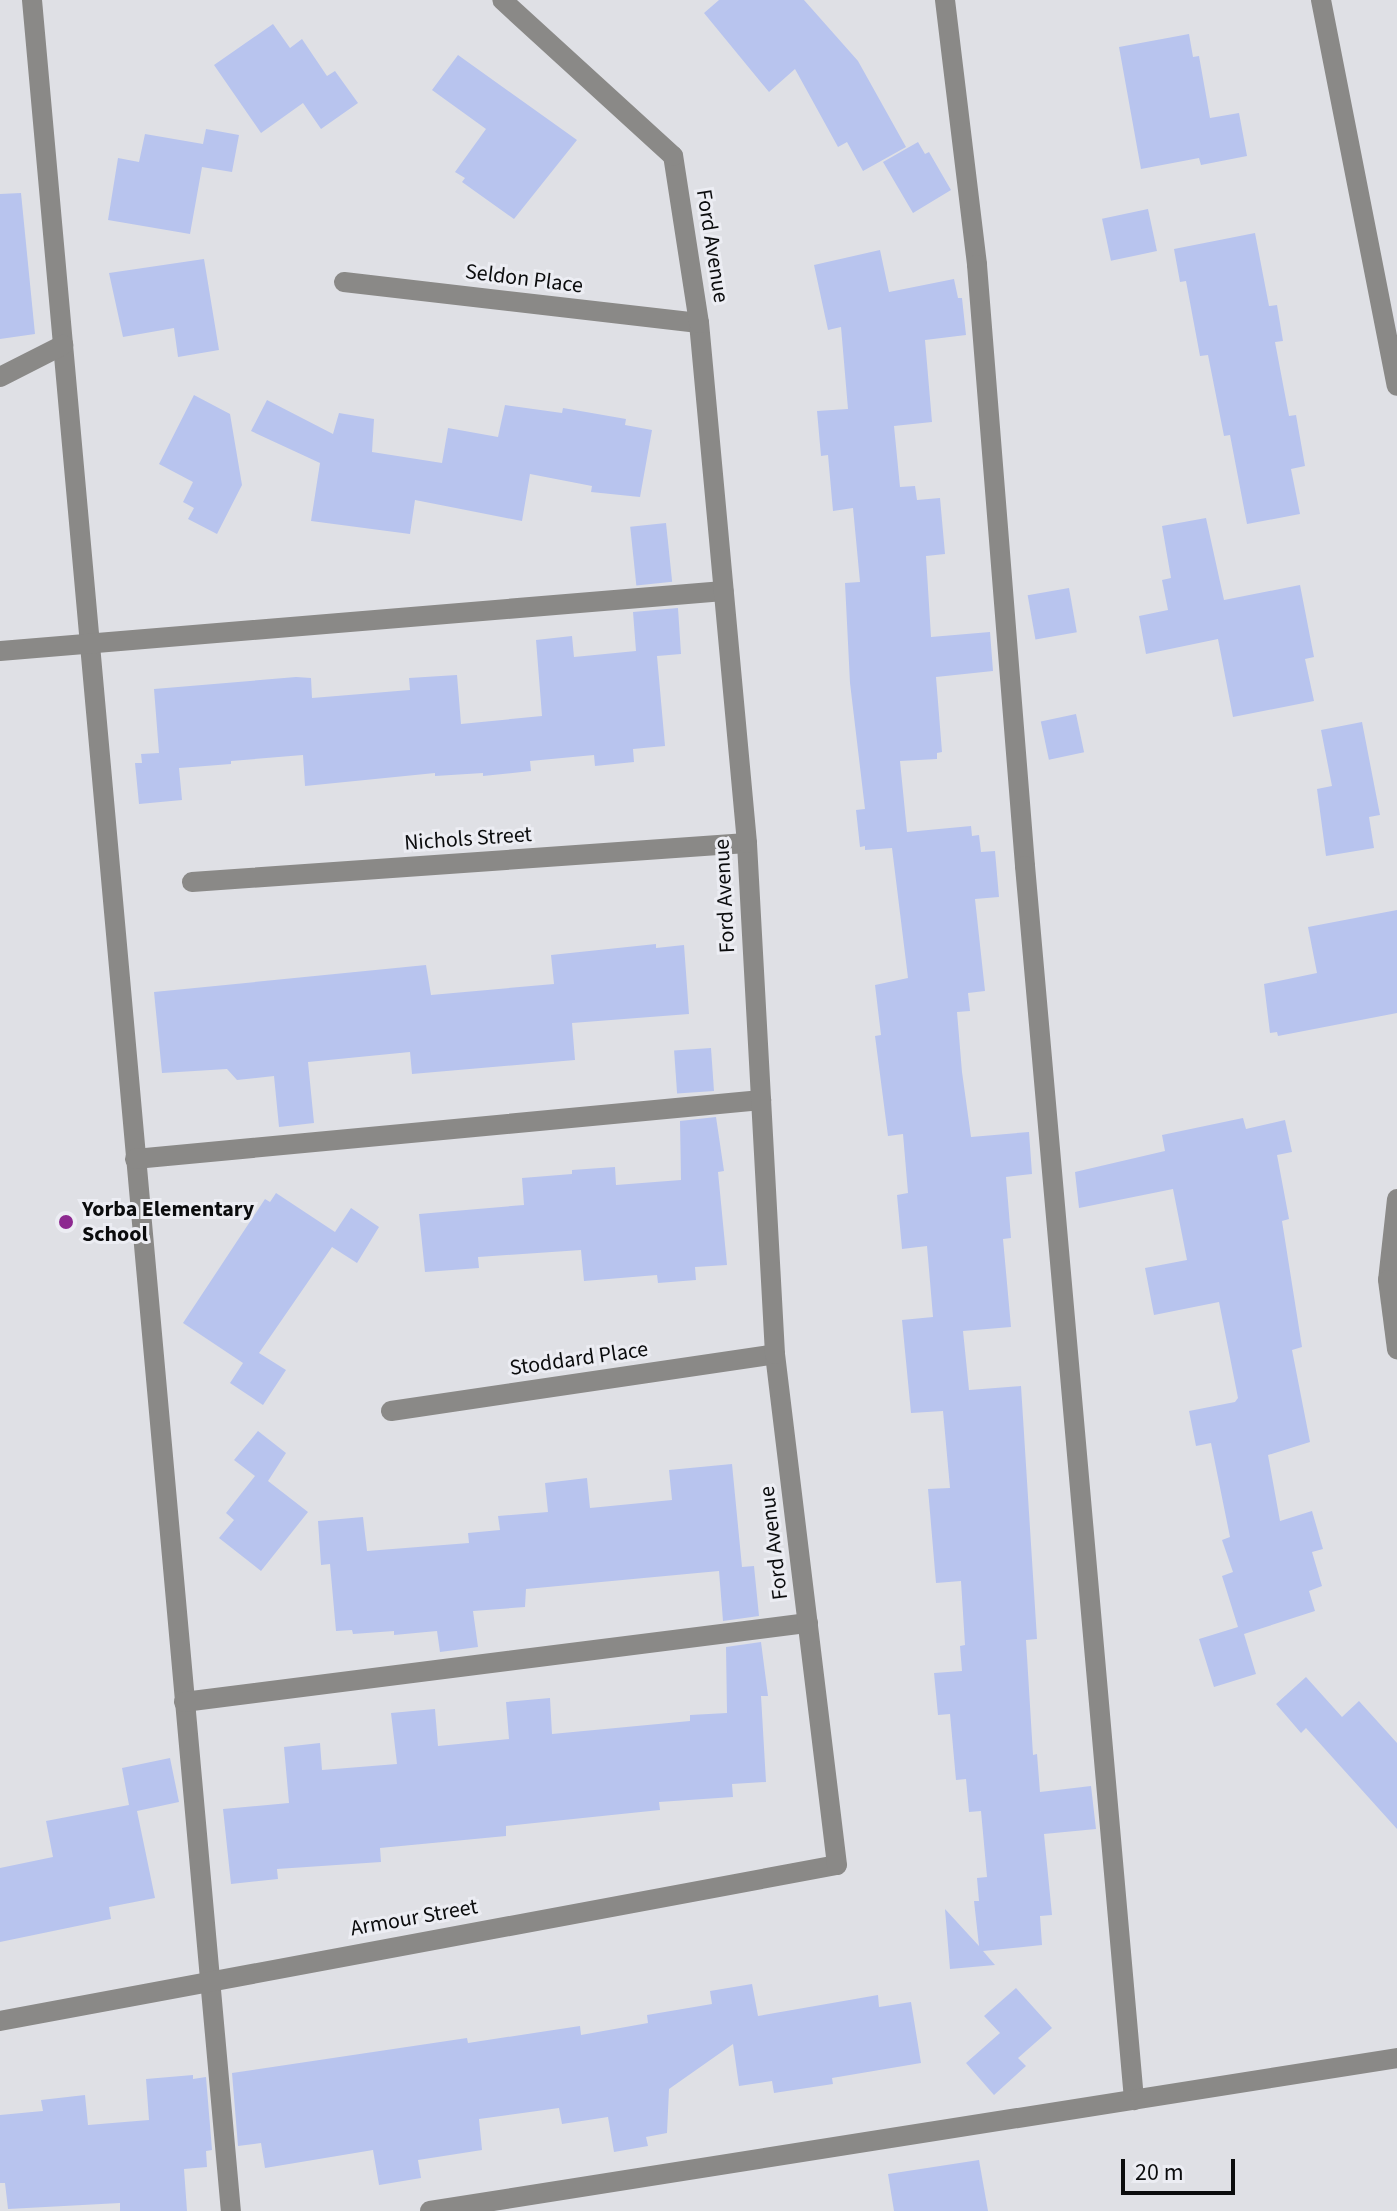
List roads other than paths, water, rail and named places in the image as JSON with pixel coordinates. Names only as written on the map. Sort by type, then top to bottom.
[{"type":"street","points":[[32,0],[231,2211]]},
{"type":"street","name":"Ford Avenue","points":[[502,0],[673,156],[699,323],[747,843],[775,1354],[837,1865]]},
{"type":"street","points":[[945,0],[977,265],[1024,851],[1134,2100]]},
{"type":"street","points":[[1321,0],[1397,386]]},
{"type":"street","name":"Seldon Place","points":[[344,282],[699,323]]},
{"type":"street","points":[[0,377],[63,345]]},
{"type":"street","points":[[0,651],[724,591]]},
{"type":"street","name":"Nichols Street","points":[[192,882],[747,843]]},
{"type":"street","points":[[135,1159],[761,1100]]},
{"type":"street","points":[[1397,1199],[1388,1280],[1397,1349]]},
{"type":"street","name":"Stoddard Place","points":[[391,1411],[775,1354]]},
{"type":"street","points":[[184,1702],[808,1623]]},
{"type":"street","name":"Armour Street","points":[[0,2021],[837,1865]]},
{"type":"street","points":[[430,2211],[1397,2058]]},
{"type":"place","name":"Yorba Elementary School","points":[[66,1222]]}]
